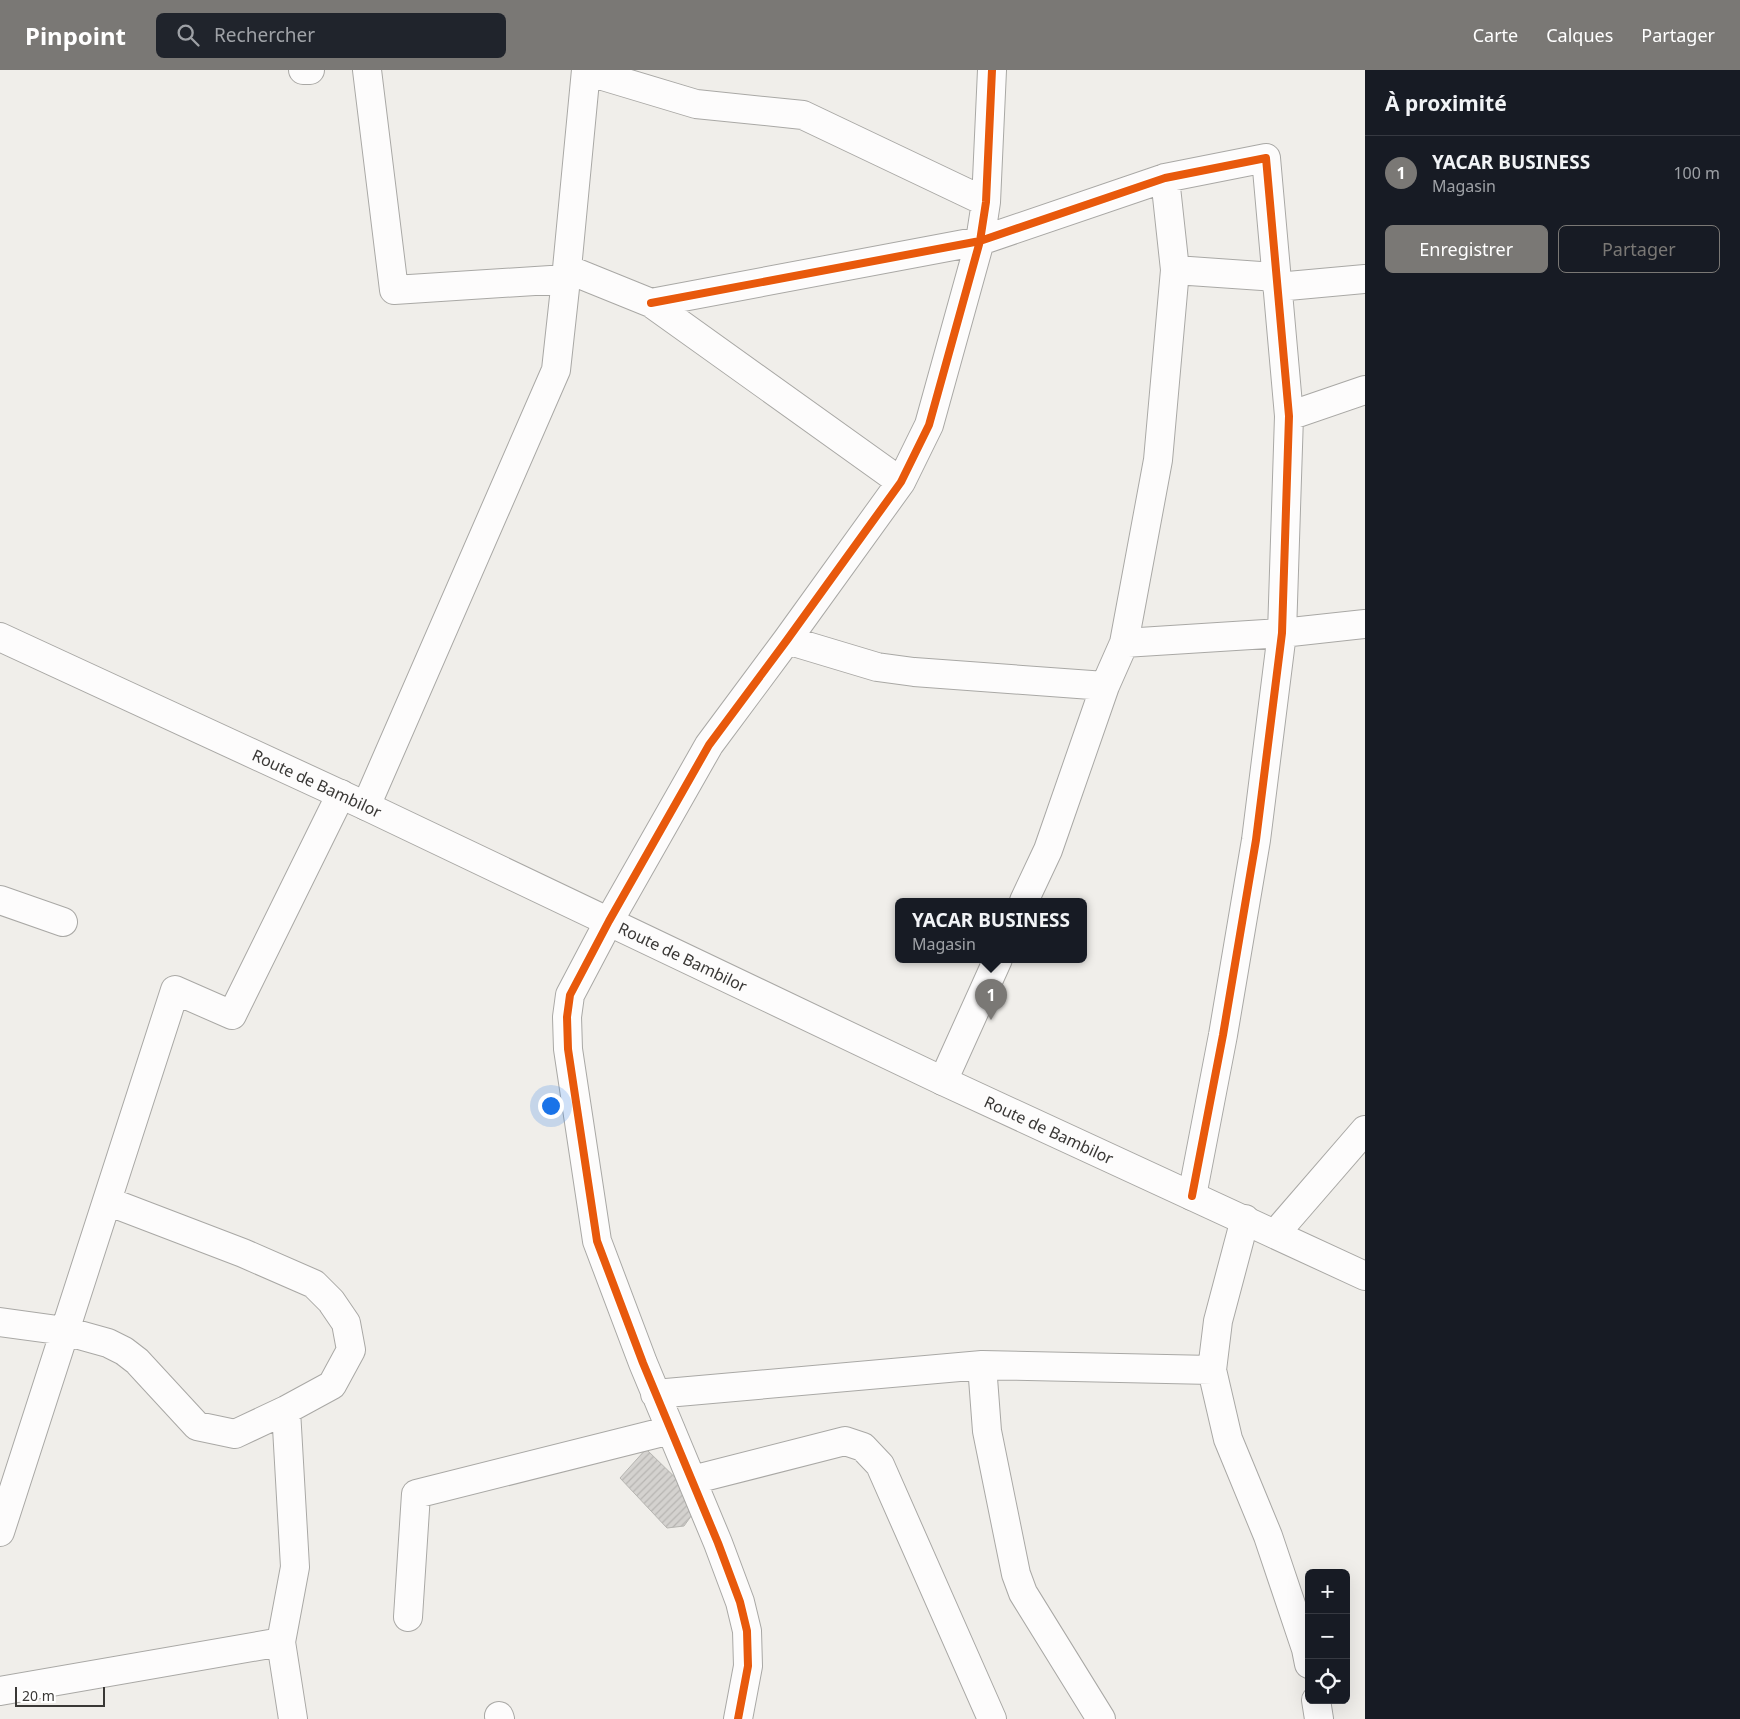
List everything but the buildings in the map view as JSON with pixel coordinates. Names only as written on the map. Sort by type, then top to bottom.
[{"type":"street","points":[[303,70],[310,70]]},
{"type":"street","points":[[367,70],[394,290],[567,274],[651,304],[901,482]]},
{"type":"street","points":[[366,806],[556,370],[586,70],[696,104],[803,115],[986,202]]},
{"type":"street","points":[[738,1719],[748,1666],[747,1631],[740,1602],[718,1543],[655,1394],[597,1241],[568,1049],[567,1017],[570,996],[609,922],[709,745],[788,640],[901,482],[929,425],[980,241],[986,202],[992,70]]},
{"type":"street","points":[[651,304],[980,241],[1165,178],[1266,158],[1289,416],[1282,633],[1256,840],[1223,1035],[1192,1196]]},
{"type":"street","points":[[1025,898],[1048,850],[1105,686],[1124,643],[1158,460],[1175,270],[1165,178]]},
{"type":"street","points":[[1175,270],[1276,282],[1365,278]]},
{"type":"street","points":[[1289,416],[1365,390]]},
{"type":"street","points":[[1124,643],[1282,633],[1365,624]]},
{"type":"street","name":"Route de Bambilor","points":[[0,637],[366,806],[943,1081],[1365,1276]]},
{"type":"street","points":[[788,640],[877,667],[914,672],[1105,686]]},
{"type":"street","points":[[0,1532],[175,990],[232,1015],[340,794]]},
{"type":"street","points":[[1,904],[63,922]]},
{"type":"street","points":[[943,1081],[996,963]]},
{"type":"street","points":[[1275,1234],[1365,1130]]},
{"type":"street","points":[[0,1322],[65,1330],[108,1343],[124,1351],[137,1361],[197,1426],[236,1434],[332,1385],[351,1350],[346,1323],[331,1301],[314,1284],[243,1253],[107,1201]]},
{"type":"street","points":[[1245,1219],[1218,1321],[1212,1370],[1228,1439],[1268,1536],[1308,1659]]},
{"type":"street","points":[[655,1394],[982,1365],[1212,1370]]},
{"type":"street","points":[[982,1365],[986,1431],[1016,1574],[1022,1594],[1101,1719]]},
{"type":"street","points":[[286,1410],[295,1567],[281,1642],[293,1719]]},
{"type":"street","points":[[408,1617],[416,1494],[671,1430]]},
{"type":"street","points":[[692,1480],[845,1442],[863,1447],[880,1464],[992,1719]]},
{"type":"street","points":[[0,1691],[281,1642]]},
{"type":"street","points":[[1317,1704],[1319,1719]]},
{"type":"cycle path","points":[[738,1719],[748,1666],[747,1631],[740,1602],[718,1543],[643,1363],[597,1241],[568,1049],[567,1017],[570,995],[609,921],[709,745],[901,482],[929,425],[980,241],[986,202],[992,70]]},
{"type":"cycle path","points":[[651,303],[980,241],[1165,178],[1266,158],[1289,416],[1282,633],[1256,840],[1223,1035],[1192,1196]]},
{"type":"place","name":"YACAR BUSINESS","points":[[991,1020]]}]
